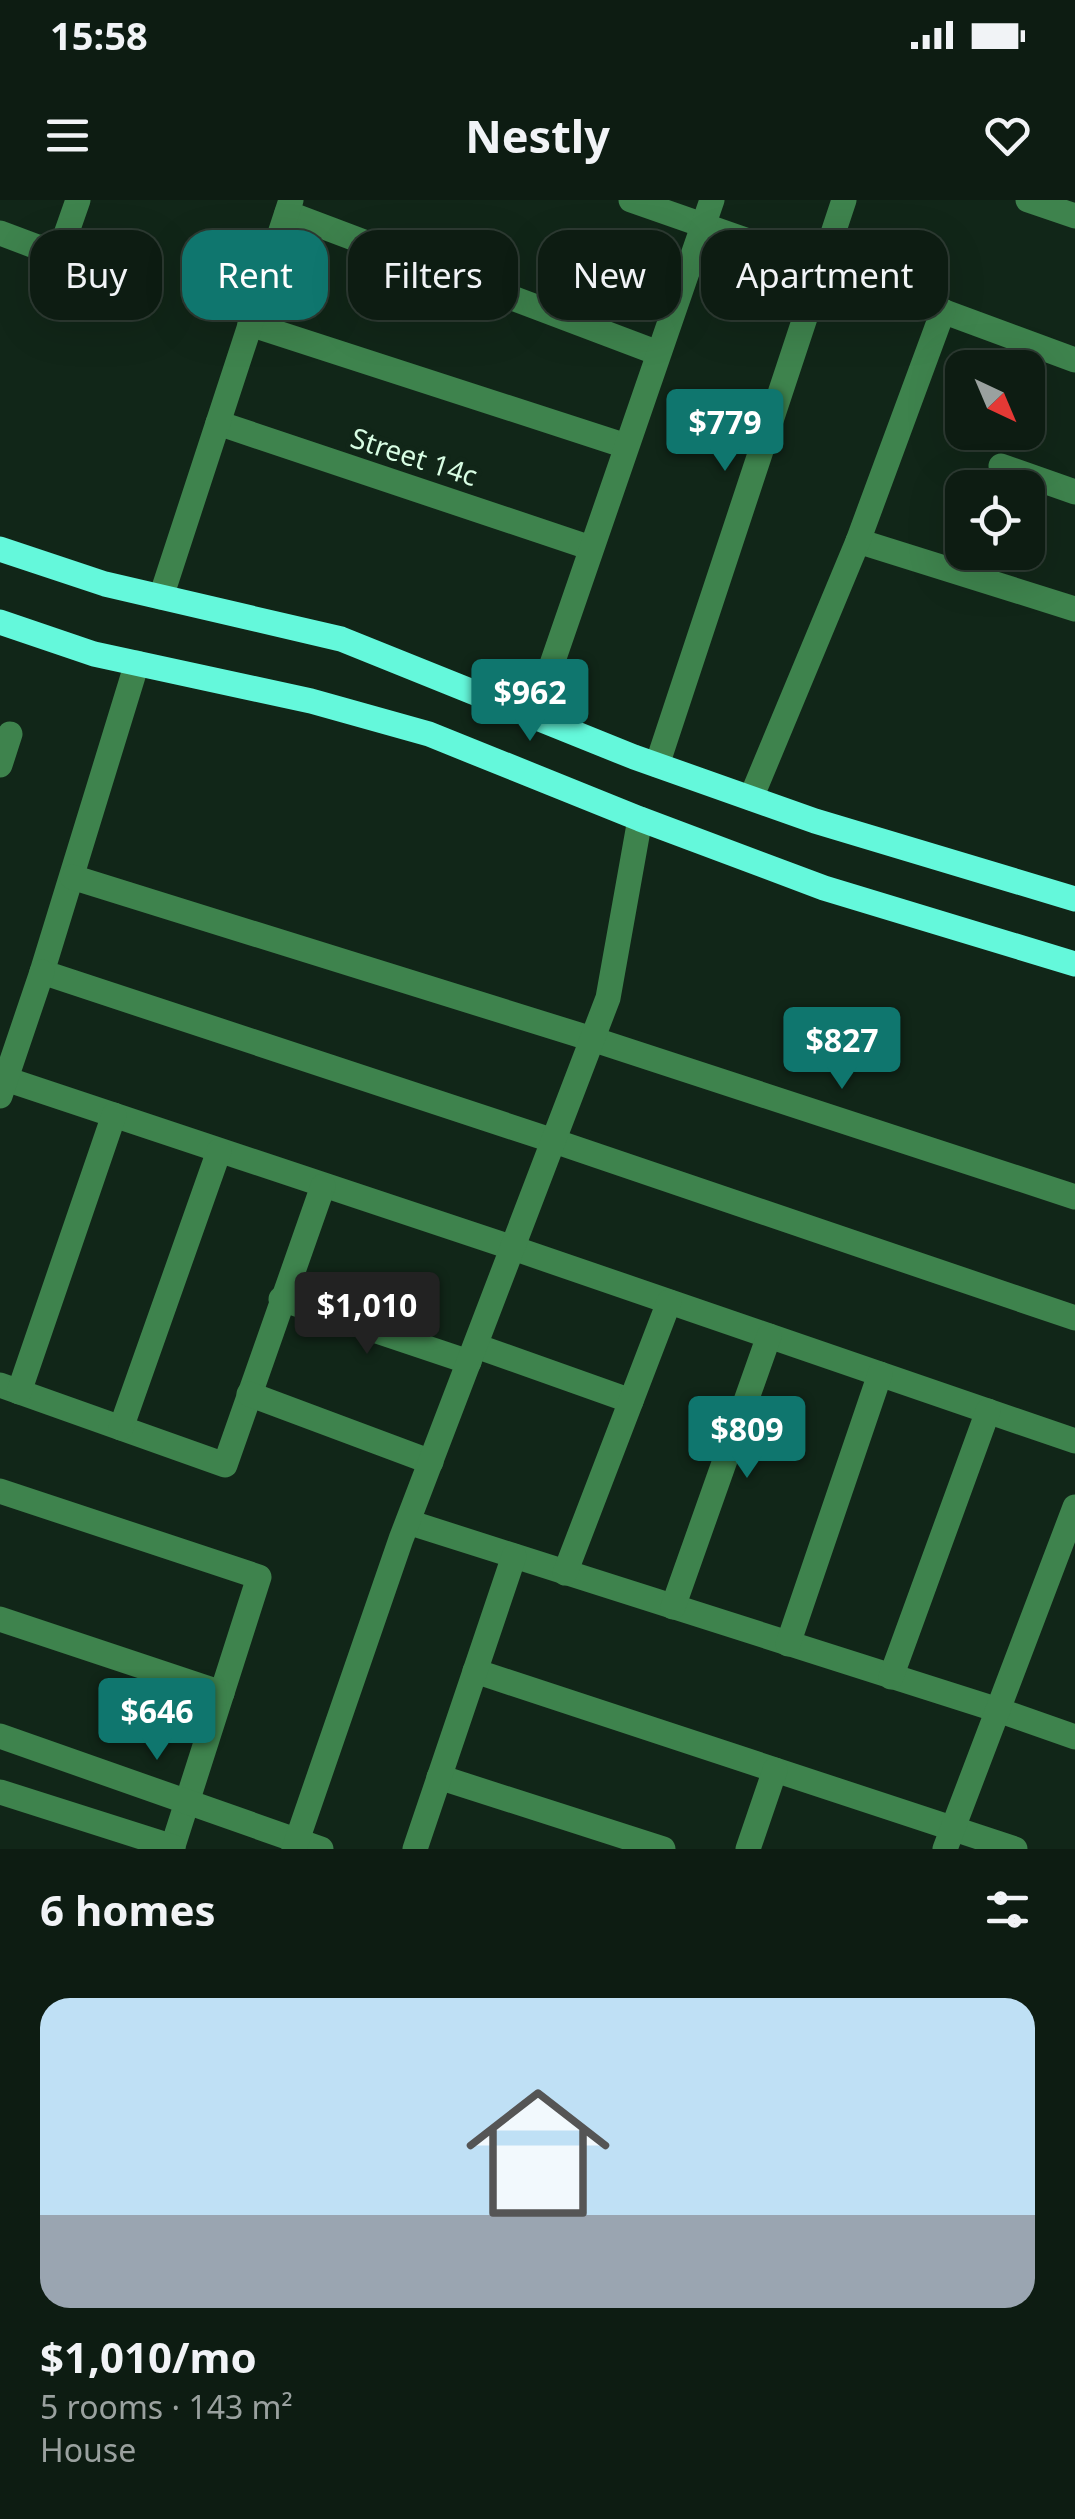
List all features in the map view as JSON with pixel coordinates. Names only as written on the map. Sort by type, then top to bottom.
[{"type":"main road","points":[[0,549],[106,584],[341,639],[658,765],[814,821],[1075,899]]},
{"type":"main road","points":[[0,622],[94,654],[311,701],[429,734],[824,888],[1075,964]]},
{"type":"street","points":[[0,233],[40,248],[64,240],[78,200]]},
{"type":"street","points":[[631,200],[712,230]]},
{"type":"street","points":[[534,716],[712,200]]},
{"type":"street","points":[[835,230],[844,200]]},
{"type":"street","points":[[1028,200],[1075,216]]},
{"type":"street","points":[[161,597],[289,206],[658,354]]},
{"type":"street","points":[[948,314],[1075,360]]},
{"type":"street","points":[[658,765],[805,320]]},
{"type":"street","points":[[751,798],[858,541],[940,320]]},
{"type":"street","points":[[250,324],[626,446]]},
{"type":"street","name":"Street 14c","points":[[218,423],[592,548]]},
{"type":"street","points":[[1001,466],[1075,492]]},
{"type":"street","points":[[858,541],[1075,608]]},
{"type":"street","points":[[136,663],[42,972],[2,1084],[114,1116],[514,1248],[1075,1441]]},
{"type":"street","points":[[0,765],[10,734]]},
{"type":"street","points":[[294,1845],[408,1522],[608,998],[640,818]]},
{"type":"street","points":[[72,876],[592,1039],[1075,1197]]},
{"type":"street","points":[[42,972],[1075,1318]]},
{"type":"street","points":[[114,1116],[9,1389],[225,1464],[323,1186]]},
{"type":"street","points":[[121,1428],[219,1151]]},
{"type":"street","points":[[281,1299],[631,1401]]},
{"type":"street","points":[[566,1573],[670,1302]]},
{"type":"street","points":[[673,1607],[769,1336]]},
{"type":"street","points":[[788,1644],[880,1374]]},
{"type":"street","points":[[248,1394],[431,1462]]},
{"type":"street","points":[[892,1677],[988,1411]]},
{"type":"street","points":[[0,1491],[259,1577],[172,1848],[0,1792]]},
{"type":"street","points":[[949,1838],[1075,1507]]},
{"type":"street","points":[[408,1522],[1075,1737]]},
{"type":"street","points":[[415,1849],[514,1556]]},
{"type":"street","points":[[0,1619],[222,1694]]},
{"type":"street","points":[[475,1671],[775,1770],[949,1838],[1015,1849]]},
{"type":"street","points":[[0,1736],[294,1845],[320,1849]]},
{"type":"street","points":[[748,1849],[775,1770]]},
{"type":"street","points":[[439,1777],[662,1849]]}]
